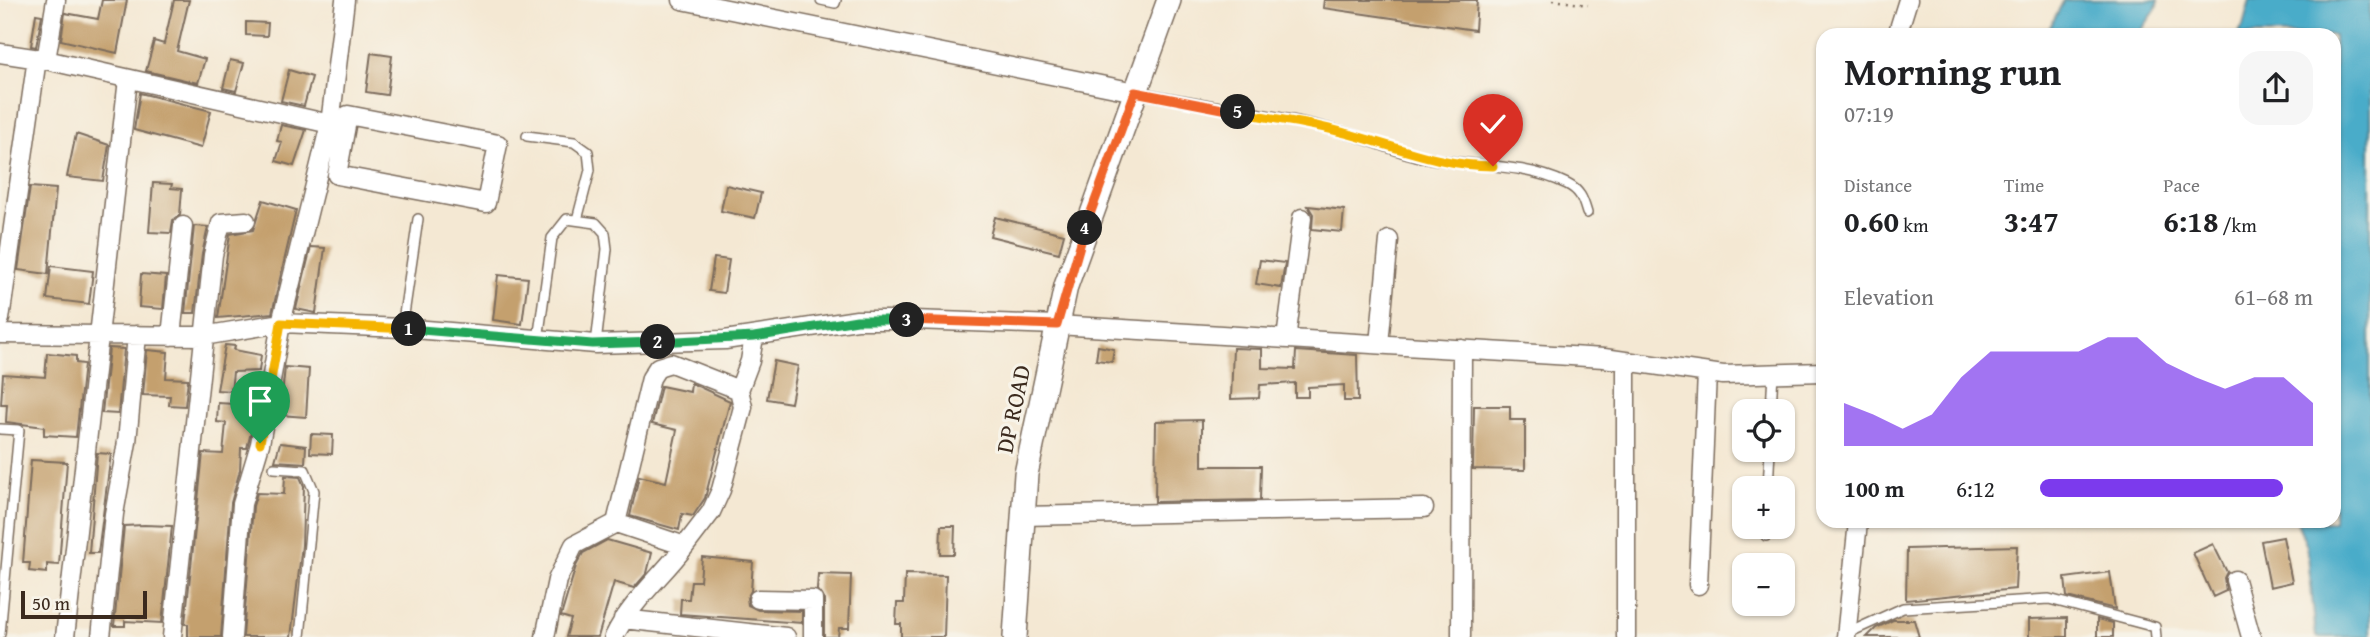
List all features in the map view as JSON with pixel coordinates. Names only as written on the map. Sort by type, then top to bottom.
[{"type":"street","points":[[0,319],[42,59],[56,0]]},
{"type":"street","points":[[682,0],[1135,92]]},
{"type":"street","name":"DP ROAD","points":[[1015,637],[1026,474],[1057,325],[1087,223],[1168,0]]},
{"type":"street","points":[[1899,28],[1908,0]]},
{"type":"street","points":[[232,637],[242,504],[260,443],[281,323],[338,126],[348,115],[498,144],[486,203],[337,175],[338,126],[341,1]]},
{"type":"street","points":[[0,53],[42,59],[338,126]]},
{"type":"street","points":[[65,637],[128,79]]},
{"type":"street","points":[[1286,339],[1302,218]]},
{"type":"street","points":[[172,637],[213,255],[221,223],[246,221]]},
{"type":"street","points":[[171,336],[183,226]]},
{"type":"street","points":[[1379,344],[1389,240]]},
{"type":"street","points":[[0,334],[203,336],[281,323],[402,328],[596,344],[754,337],[857,320],[1057,325],[1462,349],[1626,361],[1707,373],[1816,372]]},
{"type":"street","points":[[101,637],[114,514],[127,442],[137,335]]},
{"type":"street","points":[[614,637],[623,619],[660,579],[711,512],[721,490],[743,407],[739,390],[750,361],[754,337]]},
{"type":"street","points":[[1461,637],[1462,349]]},
{"type":"street","points":[[1626,361],[1626,637]]},
{"type":"street","points":[[616,523],[651,378],[658,367],[670,363],[739,390]]},
{"type":"street","points":[[1698,585],[1707,373]]},
{"type":"street","points":[[1023,507],[1424,508]]},
{"type":"street","points":[[545,637],[557,580],[574,545],[616,523],[685,546]]},
{"type":"street","points":[[1846,635],[1857,528]]},
{"type":"street","points":[[2235,580],[2251,637]]},
{"type":"street","points":[[758,599],[813,600],[813,637]]},
{"type":"street","points":[[623,619],[786,637]]},
{"type":"lane","points":[[821,0],[835,3],[836,0]]},
{"type":"lane","points":[[1135,92],[1346,133],[1422,157],[1468,166],[1513,168],[1565,183],[1583,198],[1587,214]]},
{"type":"lane","points":[[527,136],[574,142],[588,152],[590,170],[577,220]]},
{"type":"lane","points":[[402,328],[418,219]]},
{"type":"lane","points":[[538,340],[552,238],[567,219],[596,223],[605,233],[607,249],[596,344]]},
{"type":"lane","points":[[1772,399],[1773,372]]},
{"type":"lane","points":[[0,429],[19,430],[4,568],[0,634]]},
{"type":"lane","points":[[274,468],[305,470],[314,491],[300,637]]},
{"type":"lane","points":[[1846,635],[1903,608],[2049,599],[2155,627],[2156,637]]},
{"type":"path","points":[[1553,0],[1588,5]]},
{"type":"water","points":[[2064,0],[2158,0],[2156,9],[2143,28],[2050,28]]},
{"type":"water","points":[[2250,0],[2370,0],[2370,637],[2316,637],[2307,546],[2300,528],[2341,528],[2341,28],[2242,28]]},
{"type":"building","points":[[102,0],[127,0],[117,53],[61,40],[65,13],[98,19]]},
{"type":"building","points":[[174,0],[189,0],[177,51],[205,59],[198,83],[146,71],[154,41],[164,44]]},
{"type":"building","points":[[1324,0],[1477,0],[1475,30],[1323,8]]},
{"type":"building","points":[[36,14],[42,15],[36,47],[31,46]]},
{"type":"building","points":[[246,22],[268,23],[267,36],[246,35]]},
{"type":"building","points":[[371,53],[392,56],[387,95],[366,92]]},
{"type":"building","points":[[230,60],[244,63],[236,91],[223,88]]},
{"type":"building","points":[[289,70],[312,77],[304,106],[281,101]]},
{"type":"building","points":[[140,93],[211,111],[201,148],[134,130]]},
{"type":"building","points":[[281,125],[306,130],[294,166],[276,161],[282,142],[277,141]]},
{"type":"building","points":[[76,134],[109,145],[103,181],[67,177]]},
{"type":"building","points":[[153,183],[172,184],[171,188],[182,189],[180,215],[173,220],[171,233],[149,232]]},
{"type":"building","points":[[726,185],[761,193],[755,218],[721,211]]},
{"type":"building","points":[[30,187],[56,189],[48,274],[18,270]]},
{"type":"building","points":[[263,200],[296,210],[272,313],[218,318],[230,234],[253,230]]},
{"type":"building","points":[[1308,206],[1344,210],[1342,232],[1312,229],[1313,214]]},
{"type":"building","points":[[995,217],[1064,234],[1059,253],[990,236]]},
{"type":"building","points":[[194,226],[208,227],[195,313],[185,313]]},
{"type":"building","points":[[311,247],[325,248],[316,313],[296,309]]},
{"type":"building","points":[[714,258],[729,260],[724,293],[709,291]]},
{"type":"building","points":[[1260,260],[1285,263],[1281,288],[1256,284]]},
{"type":"building","points":[[51,266],[93,271],[89,304],[47,299]]},
{"type":"building","points":[[141,274],[166,276],[163,309],[139,307]]},
{"type":"building","points":[[498,275],[528,278],[522,324],[493,320]]},
{"type":"building","points":[[225,345],[235,346],[234,350],[261,355],[259,371],[233,372],[231,391],[217,390]]},
{"type":"building","points":[[1098,346],[1114,349],[1112,362],[1096,360]]},
{"type":"building","points":[[109,348],[124,349],[118,414],[102,413]]},
{"type":"building","points":[[1233,348],[1262,349],[1262,368],[1295,369],[1296,351],[1357,355],[1358,401],[1344,401],[1344,385],[1308,387],[1308,397],[1295,397],[1295,383],[1260,385],[1259,398],[1231,399]]},
{"type":"building","points":[[147,350],[168,352],[166,378],[188,379],[185,406],[169,405],[170,396],[143,395]]},
{"type":"building","points":[[47,353],[76,356],[76,363],[84,364],[76,437],[44,435],[44,427],[6,422],[7,404],[1,404],[3,374],[45,377]]},
{"type":"building","points":[[774,361],[798,366],[791,403],[767,399]]},
{"type":"building","points":[[285,367],[309,369],[306,417],[280,415]]},
{"type":"building","points":[[691,383],[730,401],[705,498],[693,516],[682,514],[679,530],[630,516],[639,476],[666,482],[677,430],[652,424],[661,386],[690,392]]},
{"type":"building","points":[[218,403],[250,405],[251,432],[247,448],[241,448],[240,470],[231,503],[221,637],[188,637],[188,624],[185,624],[203,453],[223,454],[226,423],[217,422]]},
{"type":"building","points":[[1474,406],[1510,406],[1510,420],[1525,420],[1525,470],[1473,469]]},
{"type":"building","points":[[1202,420],[1202,466],[1261,466],[1260,500],[1155,502],[1156,421]]},
{"type":"building","points":[[311,434],[333,435],[332,454],[310,453]]},
{"type":"building","points":[[280,443],[306,446],[305,463],[275,461]]},
{"type":"building","points":[[97,453],[111,454],[98,553],[89,553]]},
{"type":"building","points":[[31,460],[67,462],[59,565],[47,564],[47,573],[29,571],[30,563],[23,563]]},
{"type":"building","points":[[285,476],[300,477],[304,486],[302,545],[291,637],[243,637],[253,506],[257,493],[284,494]]},
{"type":"building","points":[[124,526],[172,526],[162,623],[125,621],[125,626],[114,626]]},
{"type":"building","points":[[941,526],[955,526],[954,554],[940,554]]},
{"type":"building","points":[[2283,537],[2292,582],[2270,587],[2261,541]]},
{"type":"building","points":[[607,540],[652,553],[647,573],[634,588],[614,582],[598,637],[566,637],[571,619],[561,616],[576,566],[583,553]]},
{"type":"building","points":[[2213,544],[2227,572],[2224,578],[2226,591],[2213,597],[2193,553]]},
{"type":"building","points":[[2017,546],[2015,589],[1906,600],[1907,549]]},
{"type":"building","points":[[702,557],[753,562],[748,605],[758,610],[802,611],[802,623],[680,614],[681,599],[689,599],[691,581],[700,581]]},
{"type":"building","points":[[2110,572],[2115,609],[2067,597],[2065,578]]},
{"type":"building","points":[[818,574],[851,575],[849,628],[839,628],[838,637],[824,637],[824,600],[817,590]]},
{"type":"building","points":[[905,574],[946,575],[944,637],[901,637],[901,624],[896,624],[897,603],[904,603]]},
{"type":"building","points":[[2067,618],[2067,637],[2029,637],[2029,619]]},
{"type":"building","points":[[2097,619],[2113,623],[2113,637],[2097,637]]},
{"type":"building","points":[[1893,620],[1914,620],[1919,637],[1867,637],[1876,628]]},
{"type":"route","points":[[260,443],[281,323],[402,328],[592,344],[726,340],[857,320],[1057,325],[1066,286],[1087,223],[1135,92],[1346,133],[1411,155],[1468,166],[1493,166]]}]
